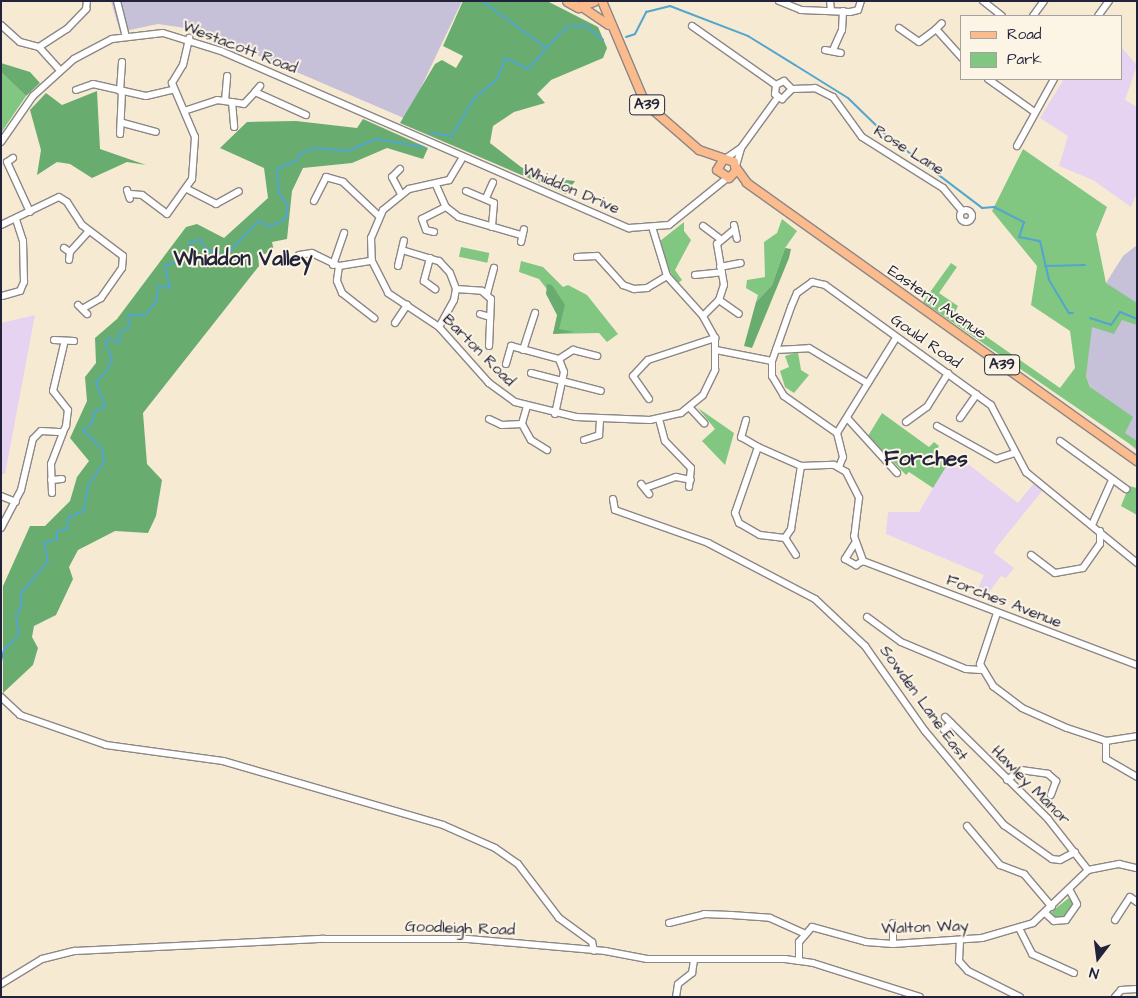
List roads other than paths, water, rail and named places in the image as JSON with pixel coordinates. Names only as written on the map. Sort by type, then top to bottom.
[{"type":"highway","points":[[567,1],[582,7],[594,1]]},
{"type":"main road","name":"A39","points":[[602,1],[645,103],[705,154],[717,170]]},
{"type":"main road","name":"A39","points":[[582,7],[602,17],[617,37]]},
{"type":"main road","name":"A39","points":[[705,154],[724,159]]},
{"type":"main road","name":"Eastern Avenue","points":[[724,159],[736,168],[747,183],[1137,461]]},
{"type":"main road","points":[[717,170],[724,159]]},
{"type":"main road","points":[[729,178],[736,168]]},
{"type":"main road","name":"Eastern Avenue","points":[[717,170],[729,178],[747,183]]},
{"type":"street","points":[[39,47],[66,30],[86,9],[87,1]]},
{"type":"street","points":[[117,1],[126,36]]},
{"type":"street","points":[[779,1],[801,10],[855,12],[861,1]]},
{"type":"street","points":[[830,1],[831,11]]},
{"type":"street","points":[[983,1],[1001,15]]},
{"type":"street","points":[[1034,15],[1044,1]]},
{"type":"street","points":[[1099,15],[1107,2]]},
{"type":"street","points":[[833,50],[842,30],[843,11]]},
{"type":"street","points":[[899,28],[919,42],[942,23]]},
{"type":"street","points":[[1,25],[20,42],[39,47],[60,70]]},
{"type":"street","points":[[692,26],[776,85],[778,97],[741,148],[724,159]]},
{"type":"street","points":[[936,29],[960,56]]},
{"type":"street","name":"Westacott Road","points":[[1,142],[34,96],[60,70],[90,48],[126,36],[163,33],[189,38],[413,134]]},
{"type":"street","points":[[129,194],[142,195],[165,217],[187,189],[194,171],[195,137],[184,110],[172,90],[189,38]]},
{"type":"street","points":[[825,50],[833,50],[840,54]]},
{"type":"street","points":[[120,134],[123,123],[122,62]]},
{"type":"street","points":[[226,76],[228,101],[234,127]]},
{"type":"street","points":[[989,80],[1032,111]]},
{"type":"street","points":[[1017,146],[1032,111],[1053,80]]},
{"type":"street","name":"Rose Lane","points":[[776,85],[784,81],[792,89],[815,88],[833,97],[857,134],[943,188],[962,212]]},
{"type":"street","points":[[76,90],[93,84],[146,96],[172,90]]},
{"type":"street","points":[[184,110],[228,101],[244,104],[260,86]]},
{"type":"street","points":[[778,97],[788,98],[792,89]]},
{"type":"street","points":[[255,92],[306,115]]},
{"type":"street","points":[[123,123],[156,132]]},
{"type":"street","name":"Whiddon Drive","points":[[413,134],[614,223],[653,230]]},
{"type":"street","points":[[736,168],[741,148]]},
{"type":"street","points":[[400,169],[392,178],[401,194],[449,180],[463,157]]},
{"type":"street","points":[[13,158],[7,162],[30,212]]},
{"type":"street","points":[[712,188],[717,170]]},
{"type":"street","points":[[314,200],[326,177],[343,182],[379,216]]},
{"type":"street","points":[[704,423],[690,408],[713,379],[716,350],[715,338],[703,316],[667,276],[653,230],[676,221],[712,188],[729,178]]},
{"type":"street","points":[[486,198],[493,182]]},
{"type":"street","points":[[436,185],[446,207],[459,217],[492,227],[522,232],[521,242]]},
{"type":"street","points":[[187,189],[216,204],[240,189]]},
{"type":"street","points":[[466,192],[486,198],[497,209],[492,227]]},
{"type":"street","name":"Barton Road","points":[[401,194],[379,216],[371,238],[372,261],[388,293],[439,327],[489,383],[527,406],[555,414],[600,420],[659,419],[690,408]]},
{"type":"street","points":[[1,225],[16,220],[50,197],[59,197],[89,231],[123,256],[125,263],[98,302],[83,309]]},
{"type":"street","points":[[434,232],[426,230],[422,219],[446,207]]},
{"type":"street","points":[[2,296],[20,291],[24,282],[23,241],[16,220]]},
{"type":"street","points":[[703,226],[720,239]]},
{"type":"street","points":[[703,316],[719,300],[724,286],[716,251],[720,239],[735,227],[738,239]]},
{"type":"street","points":[[69,260],[70,252],[89,231]]},
{"type":"street","points":[[344,233],[336,266],[337,281],[342,293],[374,318]]},
{"type":"street","points":[[398,266],[404,241]]},
{"type":"street","points":[[64,248],[70,252]]},
{"type":"street","points":[[402,250],[430,258],[447,268],[456,289],[439,327]]},
{"type":"street","points":[[300,255],[316,254],[336,266],[372,261]]},
{"type":"street","points":[[577,257],[588,254],[601,258],[623,285],[634,289],[647,288],[667,276]]},
{"type":"street","points":[[430,258],[424,281],[435,289]]},
{"type":"street","points":[[695,275],[721,270],[741,262]]},
{"type":"street","points":[[489,346],[490,317],[487,294],[494,268]]},
{"type":"street","name":"Gould Road","points":[[776,350],[797,293],[812,282],[825,285],[896,338],[977,394],[1001,417],[1015,453],[1026,472],[1137,563]]},
{"type":"street","points":[[456,289],[487,294]]},
{"type":"street","points":[[719,300],[739,314]]},
{"type":"street","points":[[395,324],[407,305]]},
{"type":"street","points":[[523,350],[535,313]]},
{"type":"street","points":[[480,314],[490,317]]},
{"type":"street","points":[[649,399],[633,376],[648,360],[715,338]]},
{"type":"street","points":[[837,432],[848,419],[866,383],[896,338]]},
{"type":"street","points":[[54,340],[64,344],[74,342]]},
{"type":"street","points":[[52,493],[51,464],[68,420],[68,410],[53,391],[64,344]]},
{"type":"street","points":[[506,364],[511,346],[559,360]]},
{"type":"street","points":[[863,561],[855,543],[860,498],[839,467],[842,456],[837,432],[775,386],[772,361],[776,350],[809,348],[866,383]]},
{"type":"street","points":[[559,360],[573,350],[597,356]]},
{"type":"street","points":[[716,350],[772,361]]},
{"type":"street","points":[[555,414],[563,382],[559,360]]},
{"type":"street","points":[[531,373],[601,392]]},
{"type":"street","points":[[906,422],[927,407],[934,390],[948,373]]},
{"type":"street","points":[[960,418],[977,394]]},
{"type":"street","points":[[527,406],[522,424],[532,440],[547,450]]},
{"type":"street","points":[[488,419],[502,425],[522,424]]},
{"type":"street","points":[[646,488],[676,477],[690,483],[691,468],[665,441],[659,419]]},
{"type":"street","points":[[848,419],[898,473]]},
{"type":"street","points":[[584,440],[599,435],[600,420]]},
{"type":"street","points":[[746,420],[742,437],[758,447],[801,466],[839,467]]},
{"type":"street","points":[[936,426],[996,459],[1015,453]]},
{"type":"street","points":[[1,528],[16,502],[33,439],[41,431],[63,432]]},
{"type":"street","points":[[1060,441],[1126,489]]},
{"type":"street","points":[[758,447],[736,518],[760,536],[785,538]]},
{"type":"street","points":[[785,538],[795,514],[801,466]]},
{"type":"street","points":[[51,480],[62,479]]},
{"type":"street","points":[[1092,525],[1112,480]]},
{"type":"street","points":[[1,496],[16,502]]},
{"type":"street","name":"Sowden Lane East","points":[[612,499],[615,510],[708,543],[816,599],[871,652],[925,731],[1004,825],[1052,859],[1060,860],[1075,852]]},
{"type":"street","points":[[1030,555],[1050,572],[1065,573],[1089,566],[1100,544],[1100,532]]},
{"type":"street","points":[[785,538],[796,555]]},
{"type":"street","points":[[1100,544],[1111,541]]},
{"type":"street","name":"Forches Avenue","points":[[855,543],[845,559],[851,564],[863,561],[1137,666]]},
{"type":"street","points":[[997,613],[980,660],[981,670],[1022,708],[1106,741],[1137,736]]},
{"type":"street","points":[[867,617],[901,642],[966,670],[981,670]]},
{"type":"street","points":[[1,697],[20,715],[106,745],[223,761],[443,825],[495,848],[518,864],[559,918],[592,942],[594,950]]},
{"type":"street","name":"Hawley Manor","points":[[945,717],[1075,852],[1088,870]]},
{"type":"street","points":[[944,730],[951,724]]},
{"type":"street","points":[[1106,741],[1106,759],[1137,777]]},
{"type":"street","points":[[1007,780],[1021,770],[1048,774],[1056,781],[1051,795]]},
{"type":"street","points":[[967,826],[1000,865],[1033,882],[1052,906]]},
{"type":"street","points":[[1088,870],[1119,864],[1137,868]]},
{"type":"street","name":"Walton Way","points":[[802,933],[819,926],[866,942],[893,944],[960,941],[1020,930],[1046,913],[1088,870]]},
{"type":"street","points":[[1046,913],[1054,921],[1066,920],[1077,904],[1069,889]]},
{"type":"street","points":[[1115,920],[1130,897],[1137,902]]},
{"type":"street","points":[[669,923],[704,914],[770,918],[802,933],[799,961]]},
{"type":"street","points":[[893,944],[894,923]]},
{"type":"street","points":[[1020,930],[1032,954],[1074,973]]},
{"type":"street","name":"Goodleigh Road","points":[[1,984],[42,958],[75,951],[324,938],[468,940],[594,950],[647,960],[799,961],[920,997]]},
{"type":"street","points":[[960,941],[959,961],[968,971],[1020,997]]},
{"type":"street","points":[[676,997],[678,984],[692,973],[694,960]]},
{"type":"street","points":[[1115,997],[1122,990],[1137,989]]},
{"type":"waterway","points":[[482,1],[546,48],[568,26],[586,26],[603,40]]},
{"type":"waterway","points":[[626,37],[635,34],[646,12],[670,6],[748,36],[795,65],[848,98],[886,135],[982,208],[994,207],[1024,222],[1019,237],[1040,241],[1049,280],[1069,313],[1073,313]]},
{"type":"waterway","points":[[430,133],[452,136],[473,100],[498,78],[505,58],[529,69],[546,48]]},
{"type":"waterway","points":[[1,661],[4,650],[19,635],[16,615],[21,607],[21,593],[48,561],[44,543],[57,539],[57,531],[67,529],[69,517],[84,511],[88,486],[104,462],[102,448],[83,431],[93,421],[94,412],[105,407],[96,382],[107,371],[112,358],[105,343],[110,338],[119,343],[120,332],[129,327],[128,315],[146,315],[157,300],[158,286],[170,288],[165,266],[193,256],[189,244],[199,239],[207,250],[225,256],[259,221],[270,227],[286,218],[288,205],[279,194],[277,169],[296,161],[300,154],[313,148],[348,151],[376,139],[423,147]]},
{"type":"waterway","points":[[1045,266],[1085,265]]},
{"type":"waterway","points":[[1090,318],[1111,325],[1120,312],[1137,319]]},
{"type":"district","name":"Whiddon Valley","points":[[243,259]]},
{"type":"district","name":"Forches","points":[[926,459]]}]
